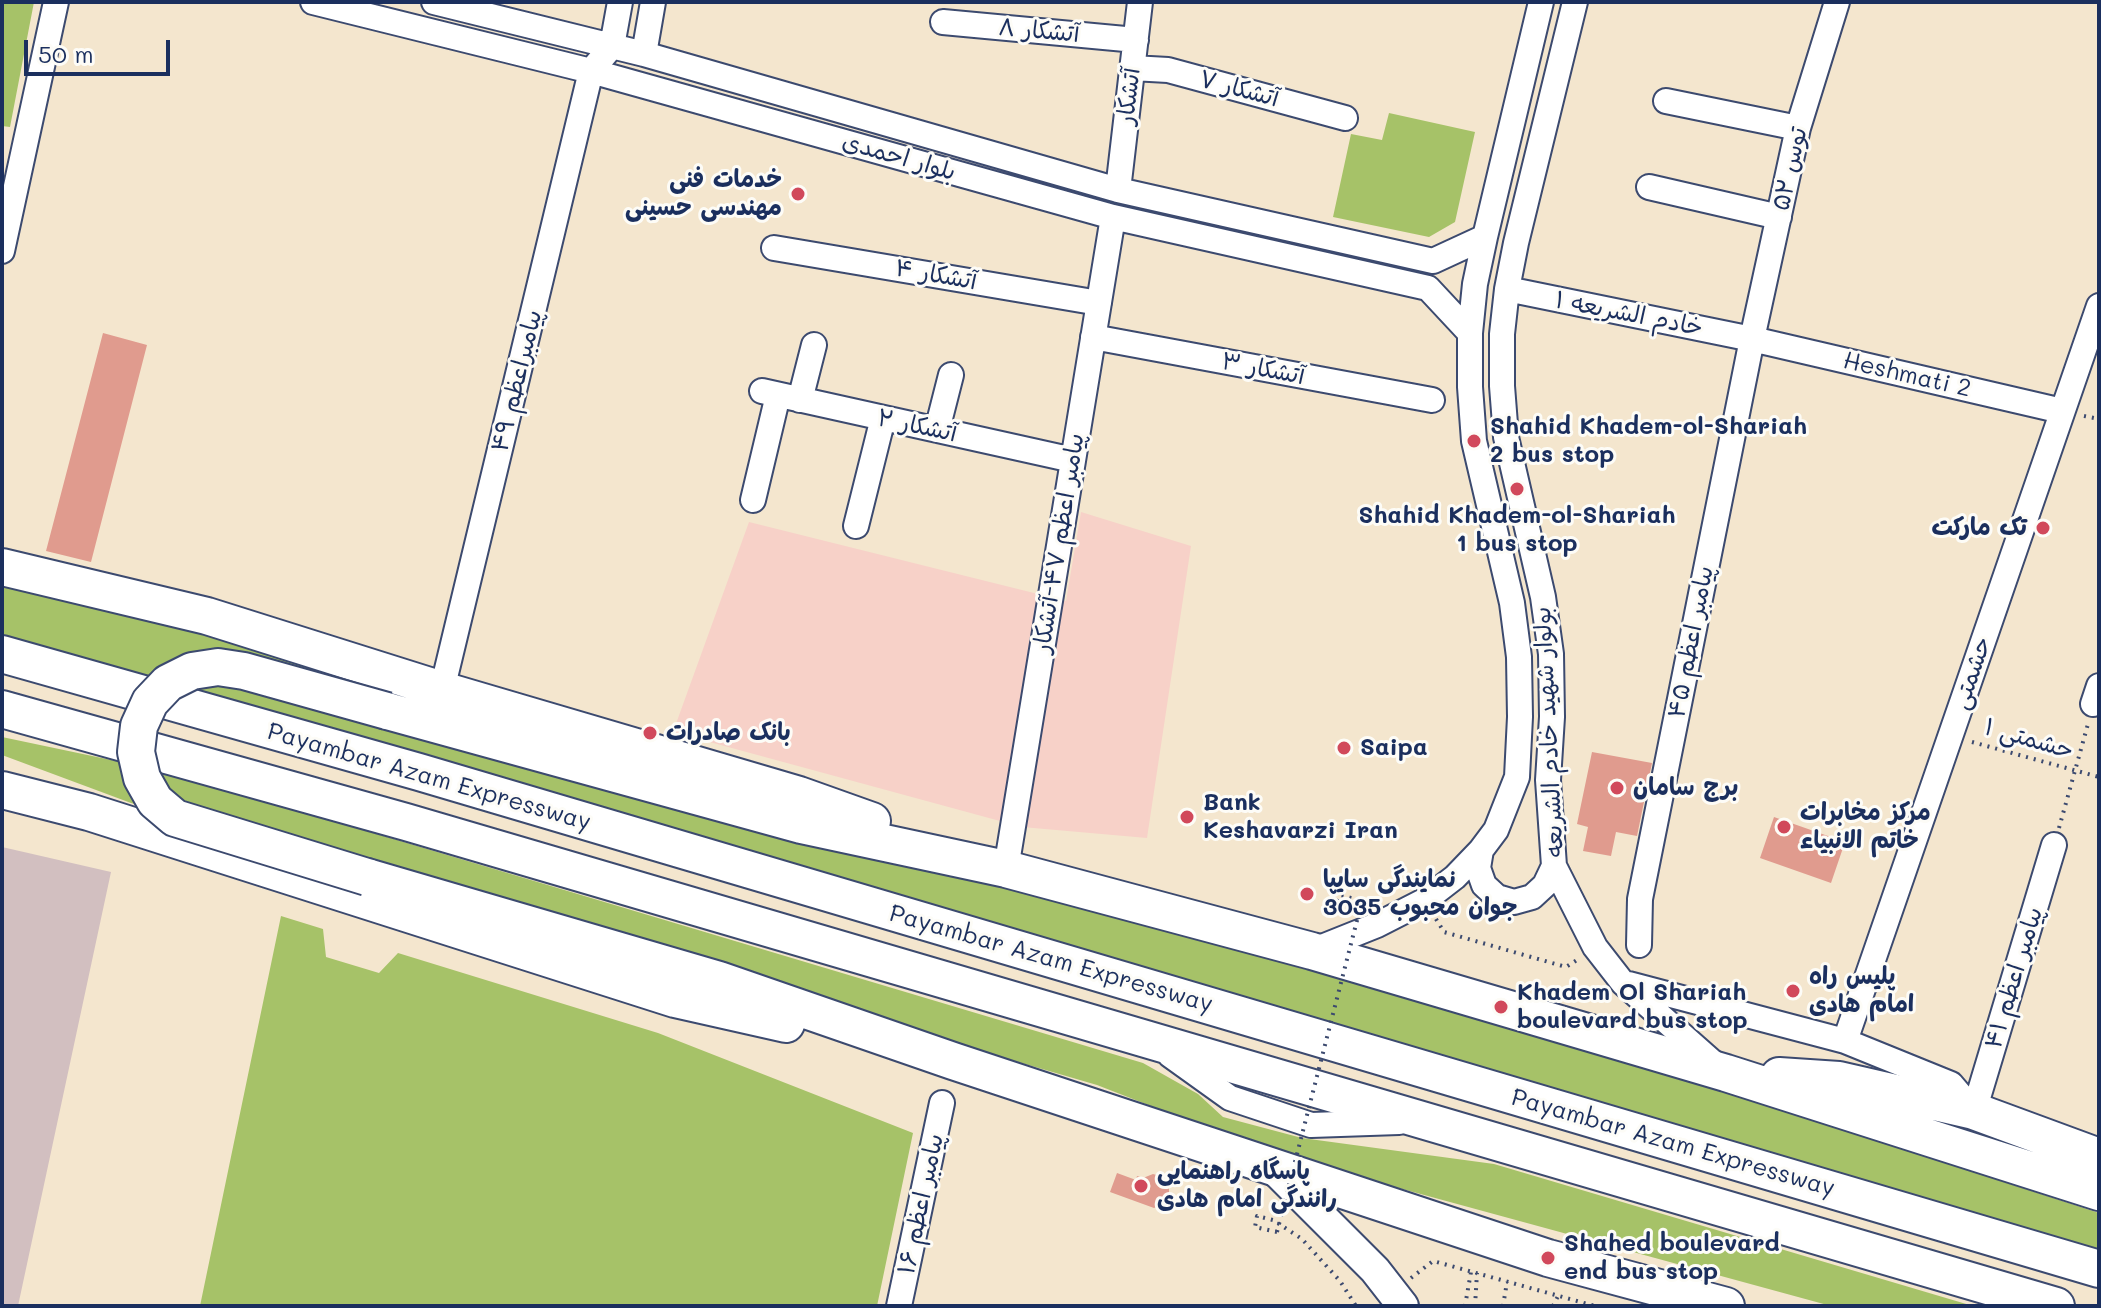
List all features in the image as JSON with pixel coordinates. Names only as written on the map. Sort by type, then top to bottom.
[{"type":"highway","points":[[2,567],[207,616],[442,690],[799,795],[1006,869]]},
{"type":"highway","name":"Payambar Azam Expressway","points":[[2,654],[419,772],[2099,1269]]},
{"type":"highway","points":[[1726,1306],[1548,1258],[719,980],[175,818],[155,801],[142,778],[136,752],[139,726],[150,702],[168,683],[192,671],[218,667],[244,671],[801,825],[1006,869],[1312,951],[1726,1073],[2099,1192]]},
{"type":"highway","name":"Payambar Azam Expressway","points":[[2,709],[391,818],[2056,1306]]},
{"type":"highway","points":[[2,775],[89,812]]},
{"type":"highway","points":[[2,790],[89,812],[675,999],[953,1061]]},
{"type":"highway","points":[[1726,1073],[1839,1080],[1974,1111],[2099,1157]]},
{"type":"main road","points":[[1269,1165],[1375,1270],[1398,1299]]},
{"type":"street","points":[[2,251],[56,2]]},
{"type":"street","name":"بلوار احمدی","points":[[313,2],[591,71],[1113,217],[1428,288]]},
{"type":"street","name":"بلوار احمدی","points":[[434,2],[644,54],[1118,190],[1433,261]]},
{"type":"street","points":[[591,71],[612,46],[620,2]]},
{"type":"street","points":[[591,71],[644,54],[653,2]]},
{"type":"street","name":"آتشکار","points":[[1118,190],[1140,2]]},
{"type":"street","name":"بولوار شهید خادم الشریعه","points":[[1312,951],[1377,925],[1424,901],[1455,877],[1496,830],[1517,777],[1519,657],[1512,603],[1474,441],[1470,333],[1475,284],[1485,237],[1541,2]]},
{"type":"street","name":"بولوار شهید خادم الشریعه","points":[[1575,2],[1507,289],[1502,360],[1506,437],[1543,597],[1551,654],[1552,717],[1548,780],[1554,866],[1595,947],[1623,983],[1726,1073]]},
{"type":"street","name":"توس ۵۲","points":[[1752,339],[1798,128],[1837,2]]},
{"type":"street","name":"آتشکار ۸","points":[[943,22],[1136,40]]},
{"type":"street","name":"آتشکار ۷","points":[[1132,68],[1168,70],[1345,118]]},
{"type":"street","name":"پیامبراعظم ۴۹","points":[[442,690],[591,71]]},
{"type":"street","points":[[1666,101],[1798,128]]},
{"type":"street","points":[[1649,187],[1779,217]]},
{"type":"street","name":"پیامبر اعظم ۴۷-آتشکار","points":[[1006,869],[1113,217]]},
{"type":"street","points":[[1470,333],[1428,288],[1436,272],[1433,261],[1485,237]]},
{"type":"street","name":"آتشکار ۴","points":[[774,248],[1099,303]]},
{"type":"street","name":"خادم الشریعه ۱","points":[[1507,289],[1752,339]]},
{"type":"street","name":"حشمتی","points":[[1845,1041],[2099,306]]},
{"type":"street","name":"آتشکار ۳","points":[[1093,337],[1432,400]]},
{"type":"street","name":"Heshmati 2","points":[[1752,339],[2062,411]]},
{"type":"street","name":"پیامبر اعظم ۴۵","points":[[1639,945],[1640,899],[1752,339]]},
{"type":"street","points":[[753,500],[780,395],[814,345]]},
{"type":"street","points":[[937,430],[951,375]]},
{"type":"street","name":"آتشکار ۲","points":[[780,395],[1073,460]]},
{"type":"street","points":[[856,526],[883,418]]},
{"type":"street","name":"پیامبر اعظم ۴۱","points":[[1974,1111],[2054,845]]},
{"type":"street","points":[[1481,850],[1478,868],[1484,885],[1497,897],[1514,902],[1532,897],[1545,885],[1554,866]]},
{"type":"street","points":[[1623,983],[1845,1041],[1951,1084],[1974,1111]]},
{"type":"street","name":"پیامبر اعظم ۱۶","points":[[899,1306],[942,1103]]},
{"type":"path","points":[[2054,845],[2096,695]]},
{"type":"path","name":"حشمتی ۱","points":[[1950,736],[2099,777]]},
{"type":"path","points":[[1338,901],[1340,895],[1362,901],[1277,1232],[1255,1227],[1257,1216],[1273,1220],[1302,1239],[1340,1281],[1356,1306]]},
{"type":"path","points":[[1424,901],[1444,932],[1566,967],[1595,947]]},
{"type":"path","points":[[1398,1299],[1433,1261],[1595,1306]]},
{"type":"path","points":[[1465,1306],[1474,1272]]},
{"type":"path","points":[[1474,1272],[1475,1306]]},
{"type":"path","points":[[1503,1306],[1507,1282]]},
{"type":"path","points":[[1553,1306],[1558,1296]]},
{"type":"path","points":[[1571,1306],[1575,1300]]},
{"type":"shaded area","points":[[1081,512],[1191,546],[1147,838],[1022,827],[673,732],[749,522],[1066,601]]},
{"type":"shaded area","points":[[2,847],[111,872],[18,1306],[2,1306]]},
{"type":"green space","points":[[2,2],[34,2],[10,127],[2,126]]},
{"type":"green space","points":[[1389,113],[1475,132],[1455,222],[1429,237],[1333,217],[1351,134],[1382,140]]},
{"type":"green space","points":[[2,583],[164,616],[376,691],[988,881],[1631,1060],[2099,1213],[2099,1251],[2,643]]},
{"type":"green space","points":[[2,737],[173,773],[1143,1063],[1198,1094],[1223,1117],[1302,1138],[1494,1164],[1973,1306],[1831,1306],[1274,1154],[1097,1085],[131,803],[2,755]]},
{"type":"green space","points":[[281,916],[323,929],[326,957],[379,973],[398,953],[658,1033],[913,1133],[877,1306],[200,1306]]},
{"type":"building","points":[[103,333],[147,345],[91,562],[46,551]]},
{"type":"building","name":"برج سامان","points":[[1592,752],[1652,763],[1637,836],[1616,832],[1611,856],[1583,851],[1588,827],[1577,824]]},
{"type":"building","points":[[1774,817],[1845,842],[1831,883],[1760,858]]},
{"type":"building","points":[[1117,1173],[1136,1180],[1137,1176],[1160,1176],[1169,1184],[1166,1203],[1154,1208],[1110,1192]]},
{"type":"place","name":"خدمات فنی مهندسی حسینی","points":[[798,194]]},
{"type":"place","name":"Shahid Khadem-ol-Shariah 2 bus stop","points":[[1474,441]]},
{"type":"place","name":"Shahid Khadem-ol-Shariah 1 bus stop","points":[[1517,489]]},
{"type":"place","name":"تک مارکت","points":[[2043,528]]},
{"type":"place","name":"بانک صادرات","points":[[650,733]]},
{"type":"place","name":"Saipa","points":[[1344,748]]},
{"type":"place","name":"برج سامان","points":[[1617,788]]},
{"type":"place","name":"Bank Keshavarzi Iran","points":[[1187,817]]},
{"type":"place","name":"مرکز مخابرات خاتم الانبیاء","points":[[1784,827]]},
{"type":"place","name":"نمایندگی سایپا جوان محبوب 3035","points":[[1307,894]]},
{"type":"place","name":"پلیس راه امام هادی","points":[[1793,991]]},
{"type":"place","name":"Khadem Ol Shariah boulevard bus stop","points":[[1501,1007]]},
{"type":"place","name":"پاسگاه راهنمایی رانندگی امام هادی","points":[[1141,1186]]},
{"type":"place","name":"Shahed boulevard end bus stop","points":[[1548,1258]]}]
